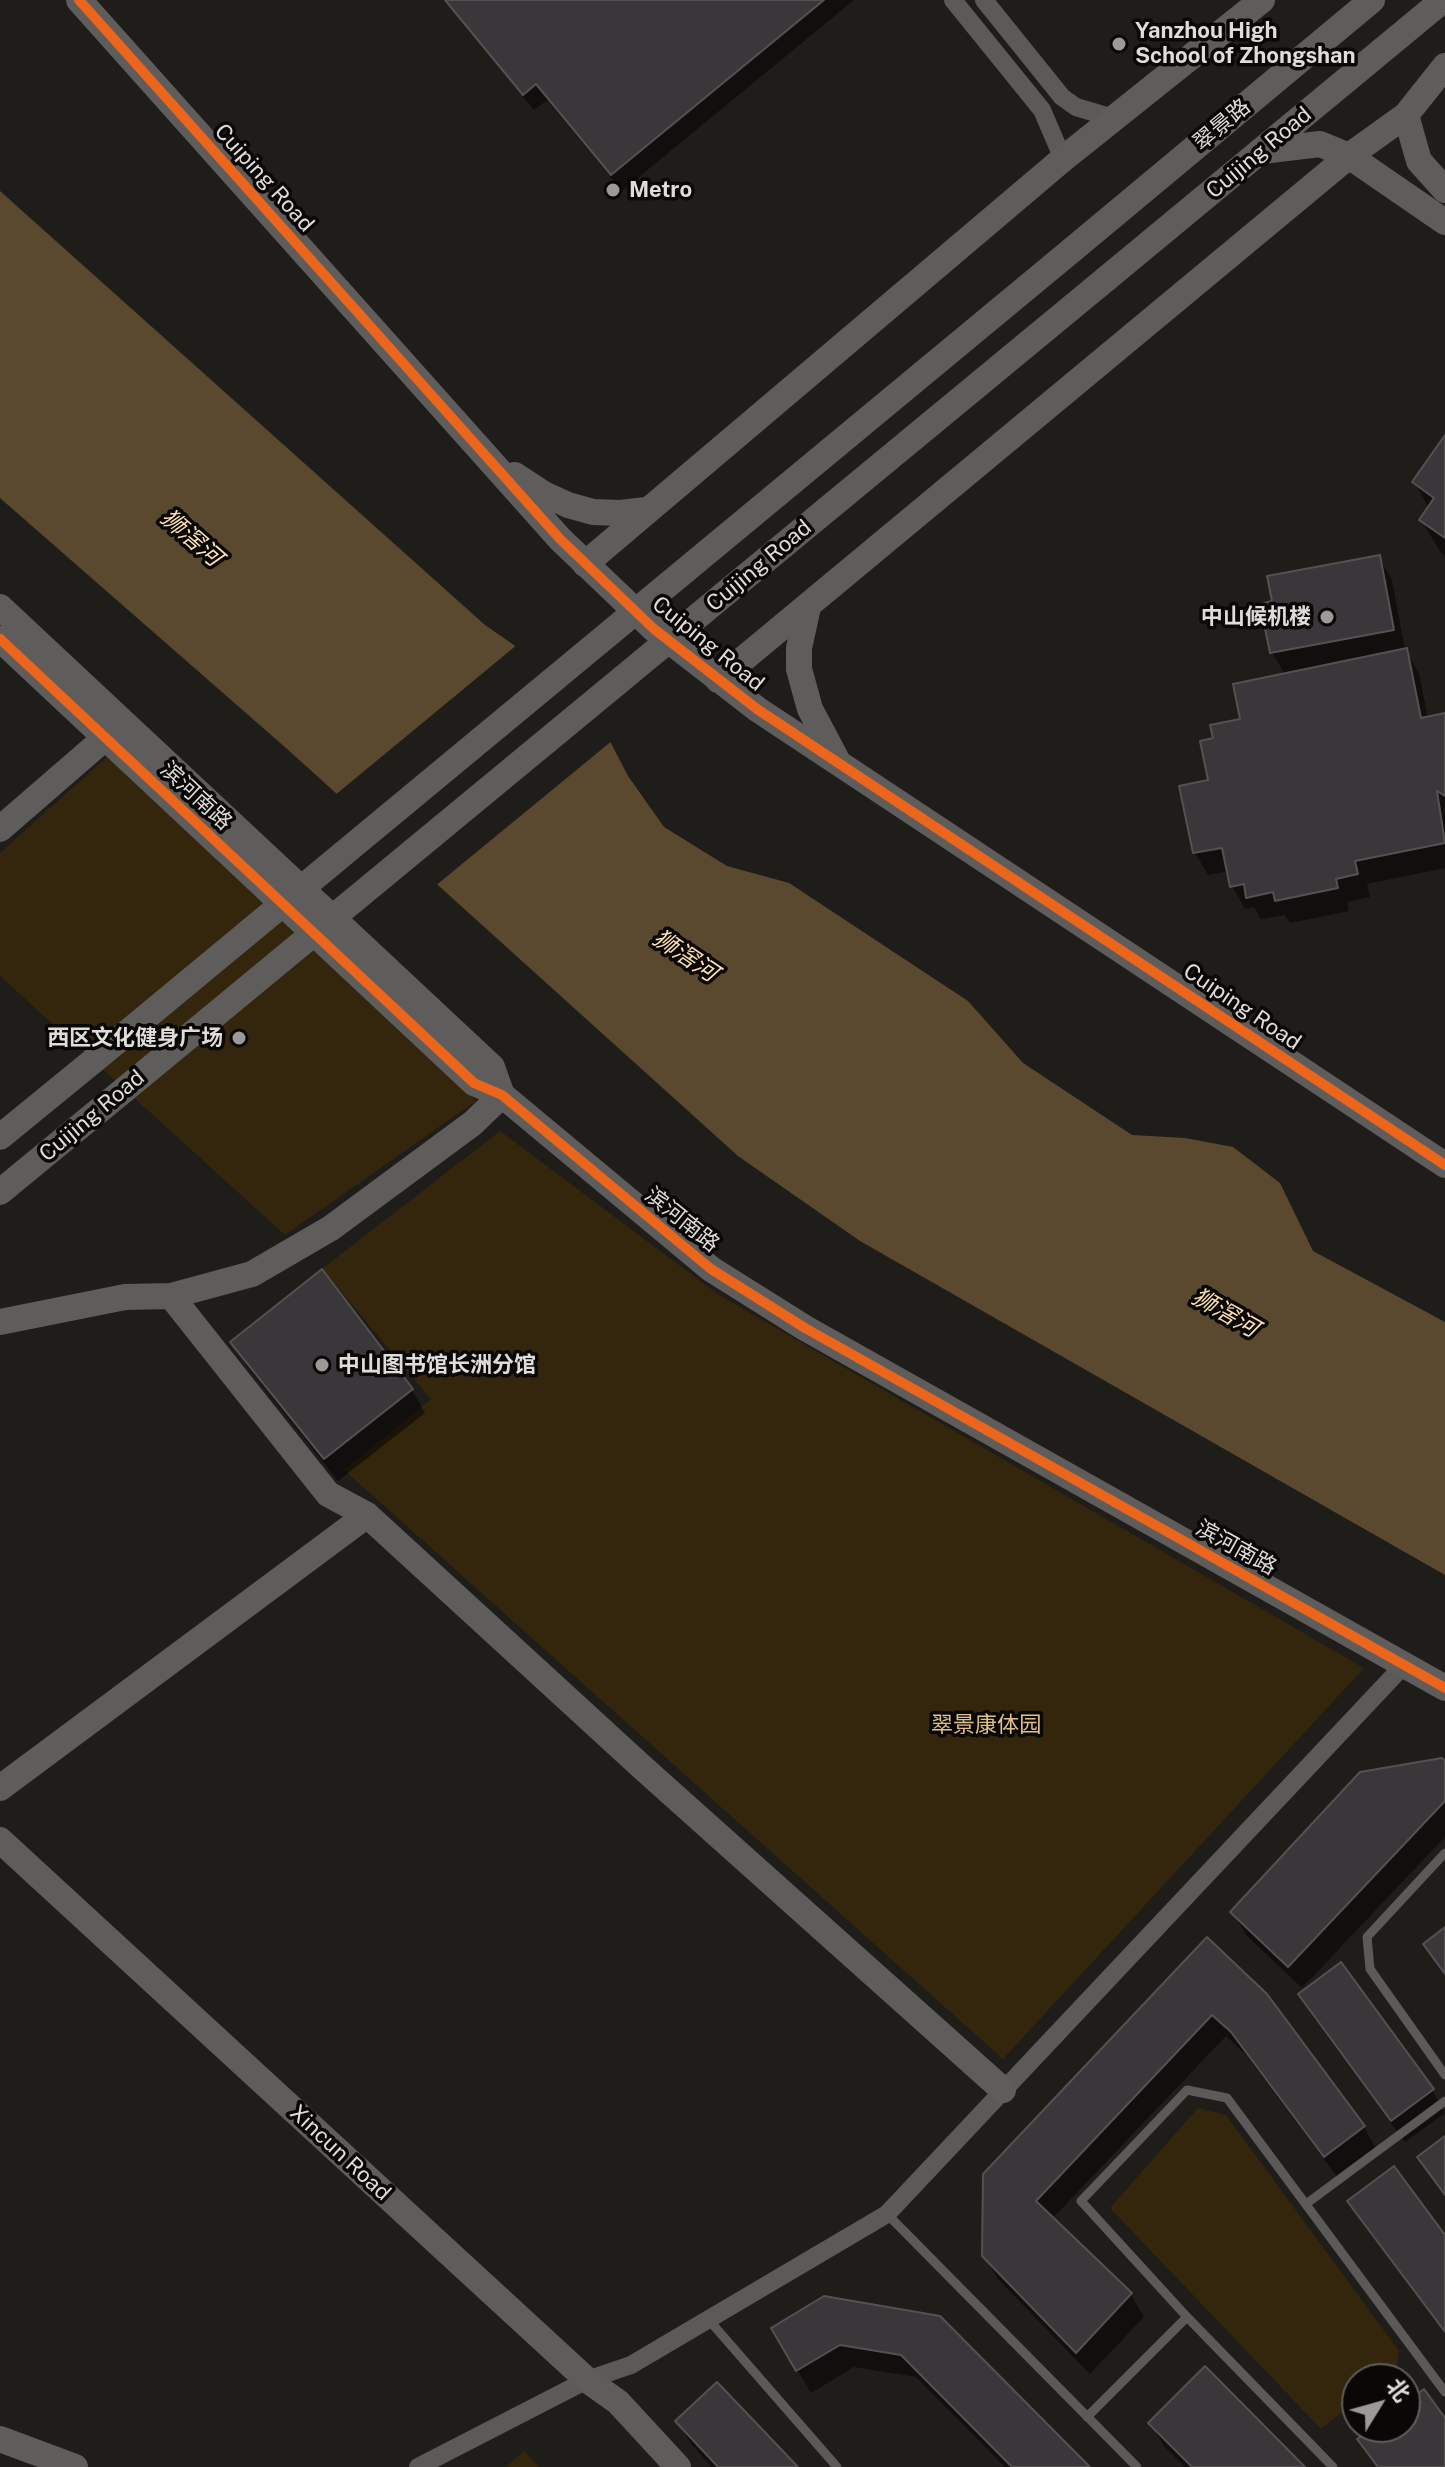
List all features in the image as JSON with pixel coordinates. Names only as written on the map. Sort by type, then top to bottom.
[{"type":"street","name":"Cuiping Road","points":[[79,0],[482,452],[585,564],[654,629],[718,680],[839,763],[1445,1165]]},
{"type":"street","points":[[953,0],[1042,110],[1063,159]]},
{"type":"street","points":[[984,0],[1062,97],[1076,107],[1113,118]]},
{"type":"street","points":[[585,564],[1063,159],[1262,0]]},
{"type":"street","name":"翠景路","points":[[0,1137],[1372,0]]},
{"type":"street","name":"Cuijing Road","points":[[0,1192],[1443,0]]},
{"type":"street","points":[[718,680],[1349,156],[1406,115],[1445,66]]},
{"type":"street","points":[[1406,115],[1419,161],[1445,190]]},
{"type":"street","points":[[1262,151],[1320,144],[1349,156],[1445,222]]},
{"type":"street","points":[[482,452],[544,494],[568,505],[593,512],[646,510]]},
{"type":"street","name":"滨河南路","points":[[0,607],[112,727]]},
{"type":"street","points":[[808,607],[799,648],[803,689],[810,709],[839,763]]},
{"type":"street","name":"滨河南路","points":[[0,639],[112,727],[492,1067],[502,1095],[711,1269],[805,1328],[1445,1688]]},
{"type":"street","points":[[0,829],[112,727]]},
{"type":"street","points":[[0,1322],[125,1297],[171,1296],[252,1274],[331,1228],[473,1123],[502,1095]]},
{"type":"street","points":[[171,1296],[328,1494],[367,1515],[643,1768],[1003,2090]]},
{"type":"street","points":[[0,1788],[367,1515]]},
{"type":"street","points":[[418,2467],[587,2380],[631,2365],[887,2214],[1404,1665]]},
{"type":"street","name":"Xincun Road","points":[[0,1840],[587,2380],[618,2402],[678,2467]]},
{"type":"street","points":[[0,2439],[75,2467]]},
{"type":"lane","points":[[1445,1853],[1367,1937],[1370,1969],[1445,2075]]},
{"type":"lane","points":[[1333,2467],[1187,2317],[1081,2201],[1187,2090],[1227,2098],[1445,2392]]},
{"type":"lane","points":[[1306,2204],[1445,2101]]},
{"type":"lane","points":[[887,2214],[1137,2467]]},
{"type":"lane","points":[[1087,2417],[1187,2317]]},
{"type":"lane","points":[[708,2319],[837,2467]]},
{"type":"green space","name":"西区文化健身广场","points":[[109,755],[476,1101],[285,1235],[0,976],[0,853]]},
{"type":"green space","name":"翠景康体园","points":[[500,1131],[719,1295],[1364,1668],[1003,2059],[344,1470],[431,1399],[322,1269]]},
{"type":"green space","points":[[1198,2108],[1226,2115],[1399,2351],[1398,2363],[1341,2363],[1341,2413],[1321,2429],[1110,2208]]},
{"type":"green space","points":[[524,2451],[539,2467],[506,2467]]},
{"type":"water","name":"狮滘河","points":[[0,191],[485,625],[586,695],[628,776],[664,827],[727,866],[789,883],[968,1001],[1023,1063],[1132,1135],[1185,1138],[1233,1147],[1280,1183],[1313,1251],[1445,1322],[1445,1575],[860,1241],[738,1156],[286,748],[0,498]]},
{"type":"pier","points":[[518,644],[589,693],[613,740],[434,887],[334,796]]},
{"type":"building","points":[[445,0],[824,0],[611,175],[536,84],[523,95]]},
{"type":"building","points":[[1445,435],[1445,538],[1419,520],[1434,498],[1412,482]]},
{"type":"building","name":"中山候机楼","points":[[1380,555],[1394,630],[1270,653],[1260,604],[1272,601],[1267,576]]},
{"type":"building","points":[[1407,648],[1421,718],[1445,713],[1445,796],[1437,791],[1445,843],[1355,861],[1358,874],[1336,879],[1338,888],[1275,901],[1273,892],[1246,898],[1244,884],[1230,887],[1222,848],[1193,853],[1179,786],[1208,780],[1200,741],[1213,738],[1210,725],[1240,719],[1233,684]]},
{"type":"building","name":"中山图书馆长洲分馆","points":[[322,1269],[413,1389],[324,1459],[230,1342]]},
{"type":"building","points":[[1442,1758],[1445,1761],[1445,1801],[1288,1967],[1230,1912],[1360,1772]]},
{"type":"building","points":[[1445,1927],[1445,1974],[1423,1944]]},
{"type":"building","points":[[1207,1937],[1267,1994],[1365,2126],[1324,2157],[1231,2032],[1212,2015],[1036,2201],[1132,2293],[1076,2353],[982,2256],[983,2174]]},
{"type":"building","points":[[1341,1962],[1434,2089],[1391,2121],[1298,1994]]},
{"type":"building","points":[[1445,2136],[1445,2195],[1417,2157]]},
{"type":"building","points":[[1394,2166],[1445,2235],[1445,2332],[1347,2201]]},
{"type":"building","points":[[824,2296],[940,2316],[1090,2467],[1012,2467],[901,2355],[840,2345],[796,2371],[771,2328]]},
{"type":"building","points":[[1205,2366],[1305,2467],[1192,2467],[1148,2423]]},
{"type":"building","points":[[717,2382],[798,2467],[718,2467],[675,2421]]},
{"type":"building","points":[[1424,2389],[1445,2418],[1445,2467],[1378,2467],[1360,2443],[1421,2443],[1421,2391]]},
{"type":"cycle path","points":[[79,0],[560,539],[654,629],[757,709],[1445,1165]]},
{"type":"cycle path","points":[[0,639],[474,1083],[502,1095],[711,1269],[805,1328],[1445,1688]]},
{"type":"place","name":"Yanzhou High School of Zhongshan","points":[[1119,44]]},
{"type":"place","name":"Metro","points":[[613,190]]},
{"type":"place","name":"中山候机楼","points":[[1327,617]]},
{"type":"place","name":"西区文化健身广场","points":[[239,1038]]},
{"type":"place","name":"中山图书馆长洲分馆","points":[[322,1365]]}]
